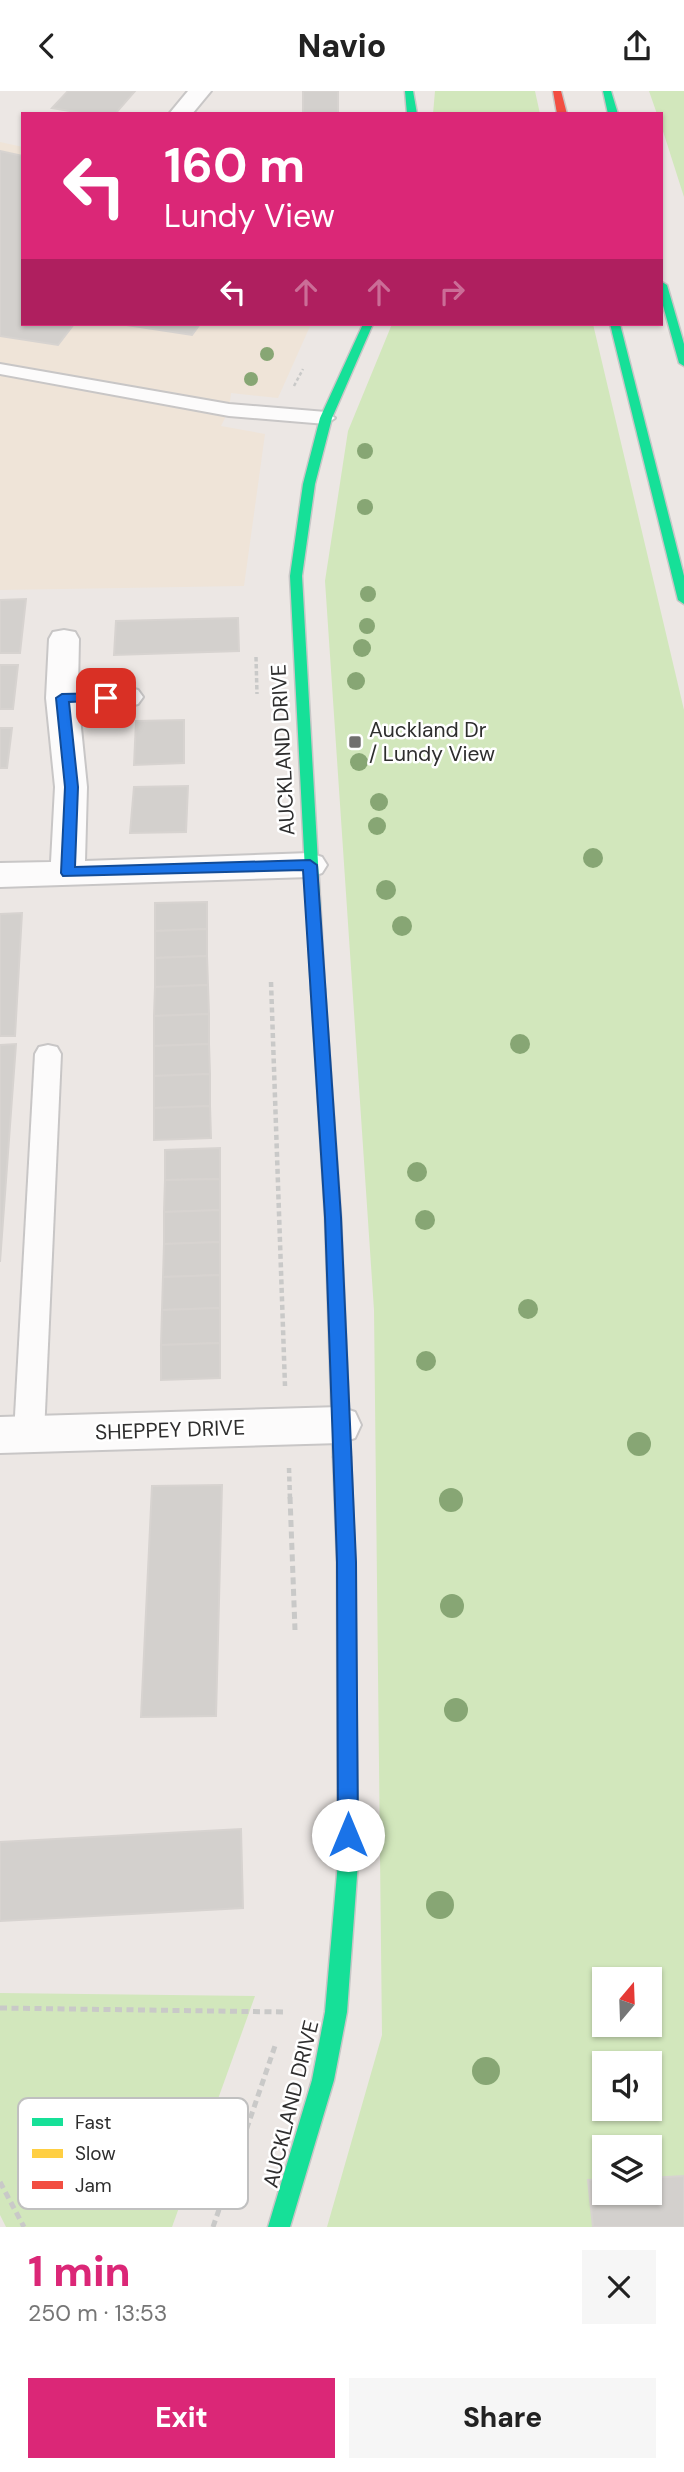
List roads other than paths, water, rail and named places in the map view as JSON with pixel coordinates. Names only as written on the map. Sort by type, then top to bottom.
[{"type":"main road","points":[[409,91],[412,112]]},
{"type":"main road","points":[[556,91],[561,112]]},
{"type":"main road","points":[[607,91],[612,112]]},
{"type":"main road","points":[[663,289],[684,363]]},
{"type":"main road","name":"AUCKLAND DRIVE","points":[[279,2227],[323,2080],[336,2013],[348,1862],[346,1562],[333,1217],[310,865],[296,576],[309,484],[326,418],[367,326]]},
{"type":"main road","points":[[616,326],[684,600]]},
{"type":"street","points":[[182,112],[200,91]]},
{"type":"street","points":[[64,639],[62,698],[71,787],[68,873]]},
{"type":"street","points":[[62,698],[127,697]]},
{"type":"street","points":[[0,875],[310,865]]},
{"type":"street","name":"SHEPPEY DRIVE","points":[[15,1434],[340,1425]]},
{"type":"lane","points":[[0,369],[229,410],[326,418]]},
{"type":"lane","points":[[15,1434],[48,1054]]},
{"type":"place","name":"Auckland Dr / Lundy View","points":[[355,742]]}]
